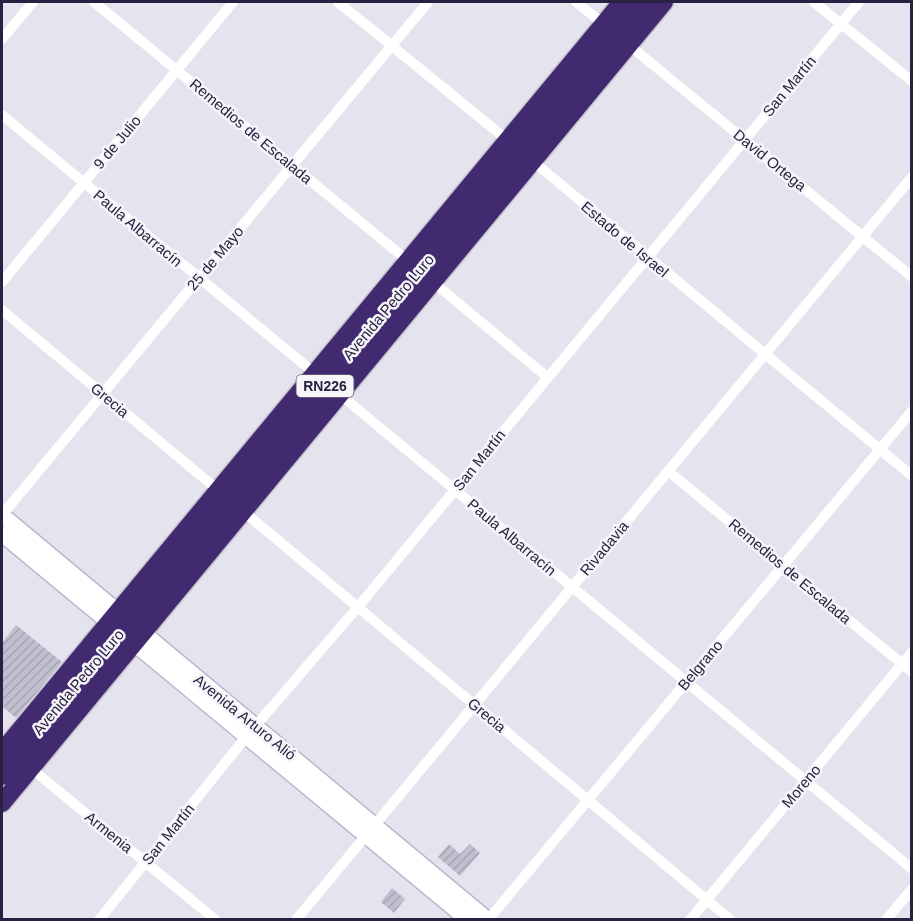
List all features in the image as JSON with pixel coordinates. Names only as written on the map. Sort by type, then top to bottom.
[{"type":"highway","name":"Avenida Pedro Luro","points":[[125,628],[218,490],[433,282],[604,24],[622,2]]},
{"type":"highway","name":"Avenida Pedro Luro","points":[[2,776],[11,754],[125,628],[643,2]]},
{"type":"highway","name":"Avenida Pedro Luro","points":[[2,803],[11,754],[125,628],[243,511],[408,261],[629,45],[664,2]]},
{"type":"main road","name":"Avenida Arturo Alió","points":[[2,515],[125,628]]},
{"type":"main road","name":"Avenida Arturo Alió","points":[[2,534],[125,628],[370,828],[488,920]]},
{"type":"main road","name":"Avenida Arturo Alió","points":[[370,828],[468,920]]},
{"type":"street","points":[[2,39],[33,2]]},
{"type":"street","name":"Remedios de Escalada","points":[[94,2],[408,261]]},
{"type":"street","name":"9 de Julio","points":[[2,282],[233,2]]},
{"type":"street","name":"Estado de Israel","points":[[338,2],[912,476]]},
{"type":"street","name":"25 de Mayo","points":[[2,515],[428,2]]},
{"type":"street","points":[[576,2],[604,24]]},
{"type":"street","points":[[814,2],[912,81]]},
{"type":"street","name":"San Martín","points":[[99,920],[251,731],[358,607],[859,2]]},
{"type":"street","name":"David Ortega","points":[[629,45],[912,277]]},
{"type":"street","name":"Paula Albarracín","points":[[2,115],[912,869]]},
{"type":"street","name":"Rivadavia","points":[[296,920],[912,177]]},
{"type":"street","points":[[433,282],[547,376]]},
{"type":"street","name":"Grecia","points":[[2,310],[218,490]]},
{"type":"street","name":"Belgrano","points":[[488,920],[912,411]]},
{"type":"street","name":"Remedios de Escalada","points":[[669,471],[912,672]]},
{"type":"street","name":"Grecia","points":[[243,511],[731,920]]},
{"type":"street","name":"Moreno","points":[[690,920],[912,652]]},
{"type":"street","name":"Armenia","points":[[11,754],[216,920]]},
{"type":"street","points":[[886,920],[912,889]]},
{"type":"building","points":[[16,625],[62,662],[16,718],[2,706],[2,643]]},
{"type":"building","points":[[449,844],[460,854],[470,844],[480,853],[460,876],[438,857]]},
{"type":"building","points":[[392,888],[405,899],[394,913],[381,902]]}]
